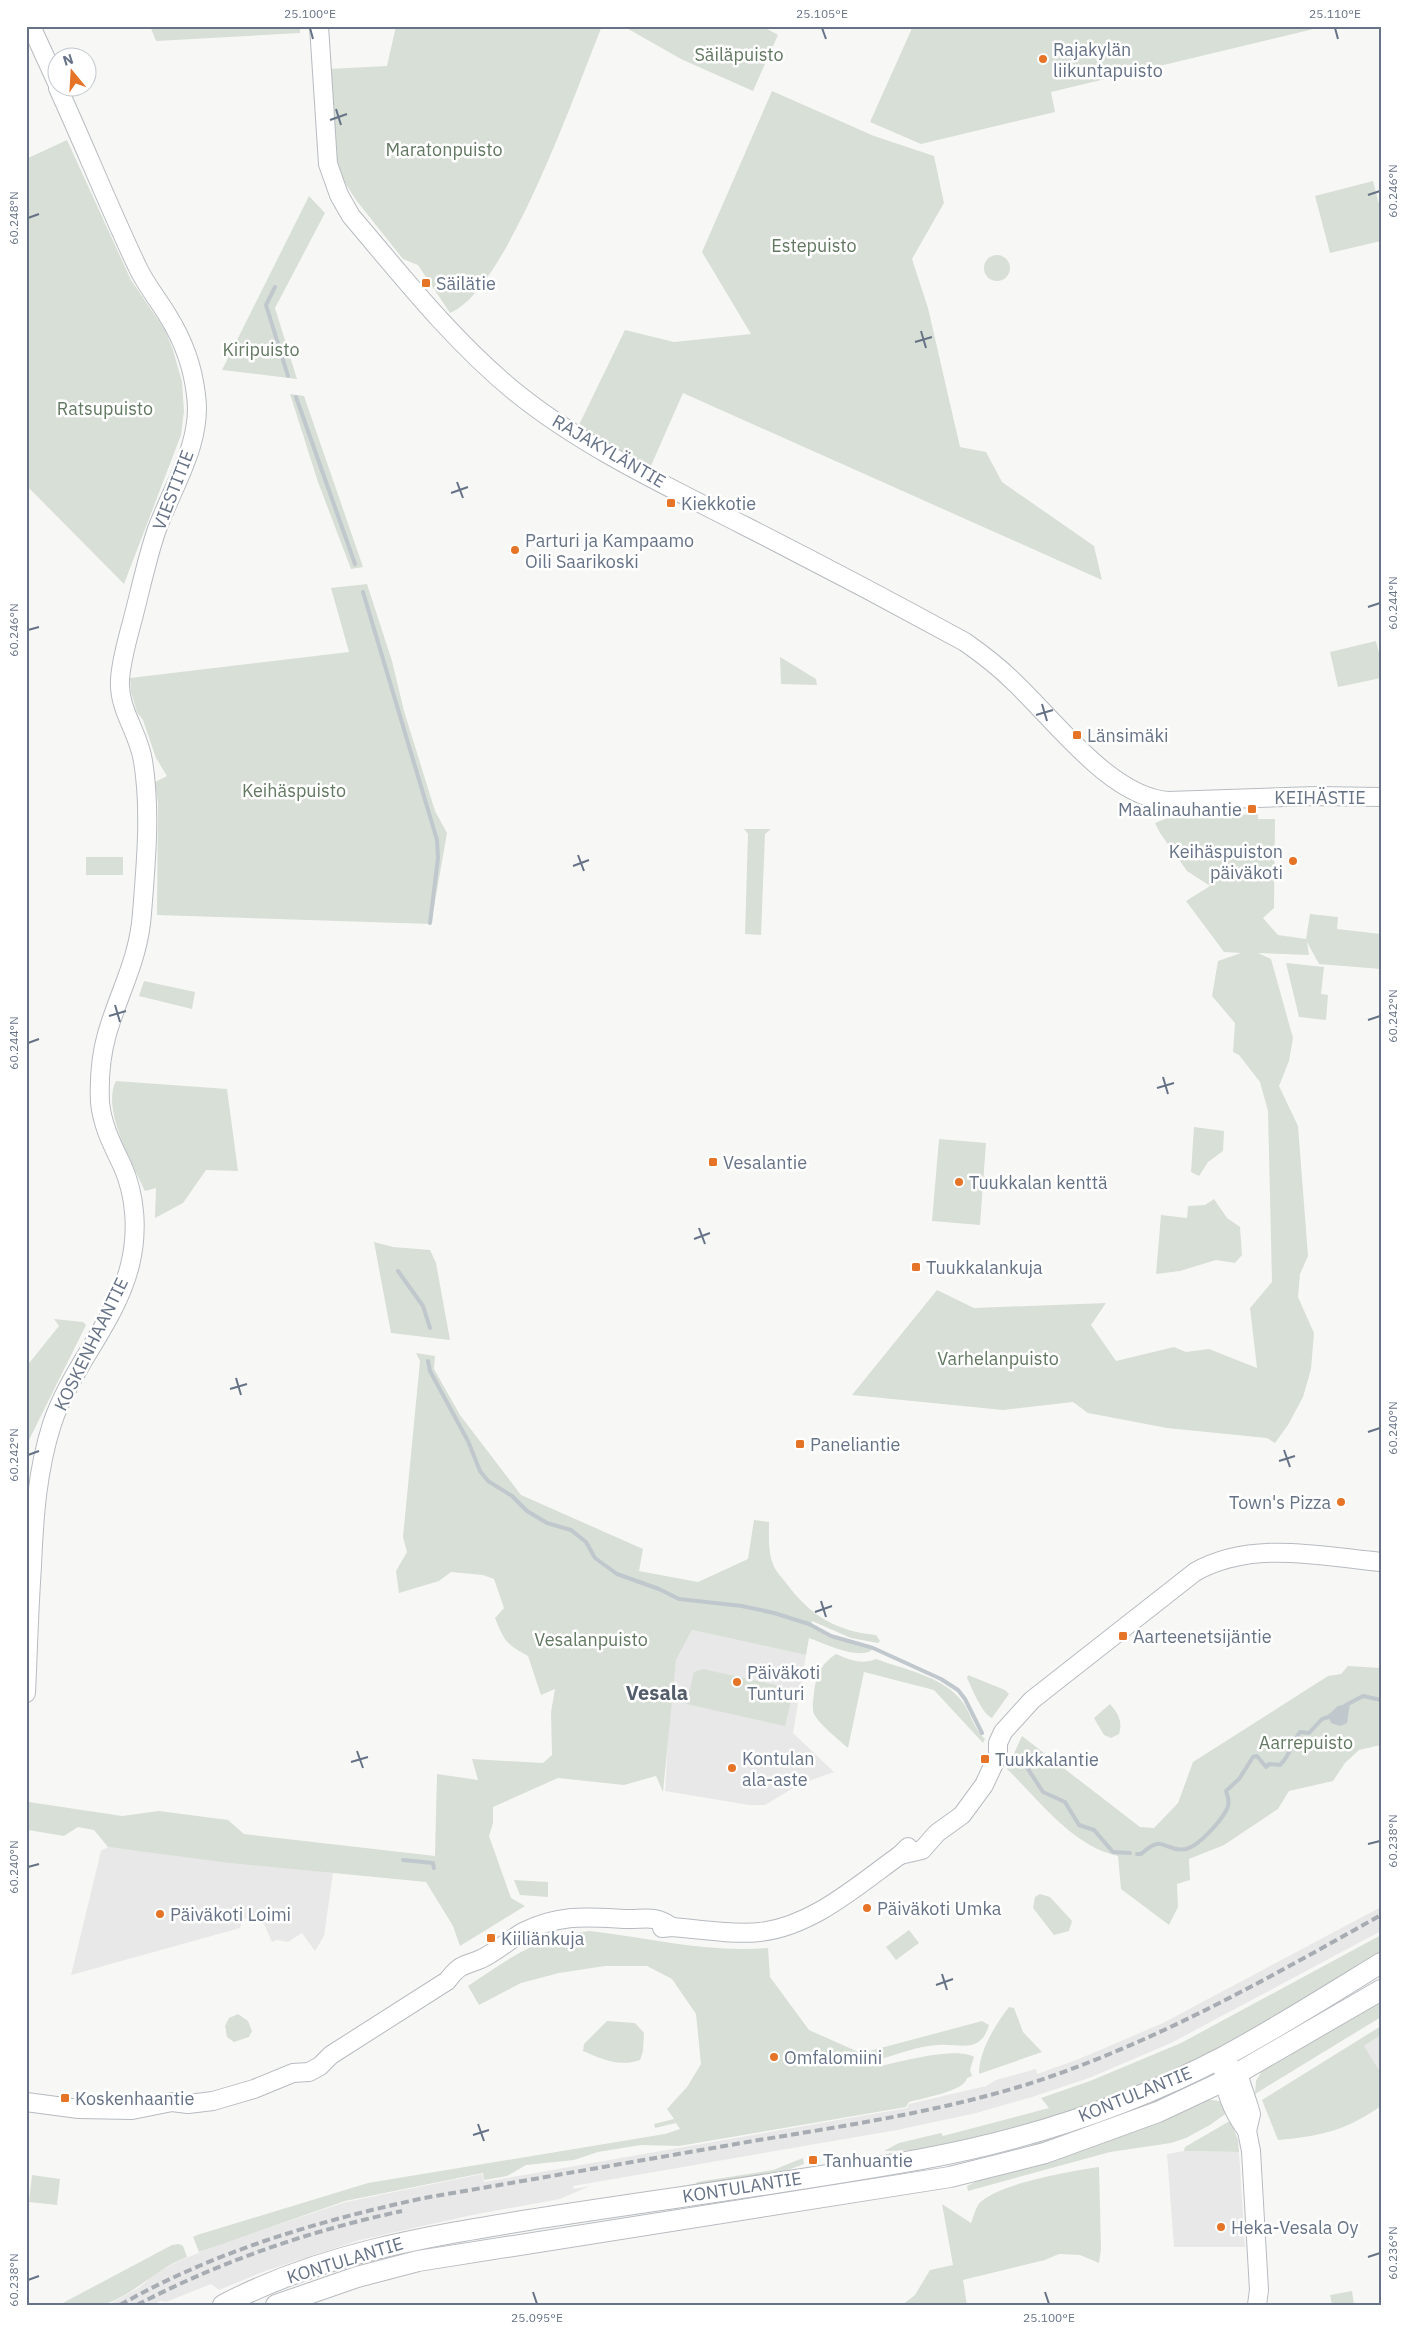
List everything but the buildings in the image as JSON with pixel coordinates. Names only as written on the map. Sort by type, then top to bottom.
[{"type":"main road","name":"KONTULANTIE","points":[[223,2305],[302,2271],[376,2247],[523,2221],[923,2159],[982,2146],[1093,2113],[1149,2092],[1222,2057],[1271,2030],[1381,1963]]},
{"type":"main road","name":"KONTULANTIE","points":[[276,2305],[357,2277],[418,2262],[950,2177],[1045,2153],[1102,2134],[1158,2112],[1231,2077],[1381,1990]]},
{"type":"street","name":"VIESTITIE","points":[[31,26],[48,64]]},
{"type":"street","name":"RAJAKYLÄNTIE","points":[[319,26],[328,164],[339,195],[351,216],[438,318],[513,390],[563,427],[597,448],[965,642],[995,663],[1098,766],[1140,794]]},
{"type":"street","name":"VIESTITIE","points":[[63,98],[139,270],[180,337],[194,380],[197,401],[192,437],[156,532],[120,672],[120,692],[140,746],[144,768],[147,834],[142,915]]},
{"type":"street","name":"KEIHÄSTIE","points":[[1140,794],[1155,800],[1316,796],[1381,797]]},
{"type":"street","name":"KOSKENHAANTIE","points":[[26,1693],[35,1510],[44,1452],[71,1380],[112,1310],[126,1277],[132,1249],[134,1227],[132,1199],[126,1176],[104,1125],[100,1101],[100,1083],[105,1040],[134,960],[142,915]]},
{"type":"street","points":[[26,2102],[80,2109],[145,2108],[172,2102],[188,2104],[212,2100],[246,2091],[293,2073],[309,2060],[331,2055],[447,1981],[456,1970],[466,1963],[481,1959],[522,1933],[557,1920],[578,1916],[626,1920],[648,1917],[660,1919],[672,1926],[739,1933],[761,1932],[785,1927],[818,1912],[900,1855],[916,1841],[944,1829],[975,1799],[998,1755],[1006,1747],[1011,1736],[1012,1725],[1024,1708],[1049,1685],[1195,1572],[1210,1564],[1243,1555],[1269,1553],[1381,1562]]},
{"type":"street","points":[[1222,2057],[1250,2114],[1247,2131],[1251,2151],[1259,2290],[1257,2305]]},
{"type":"shaded area","points":[[692,1630],[806,1655],[793,1733],[834,1772],[800,1784],[765,1805],[749,1805],[665,1791],[670,1704],[676,1660]]},
{"type":"shaded area","points":[[1350,1703],[1347,1723],[1340,1726],[1331,1723],[1328,1715],[1338,1706]]},
{"type":"shaded area","name":"Päiväkoti Loimi","points":[[108,1847],[333,1873],[324,1936],[315,1951],[302,1933],[288,1942],[277,1940],[272,1942],[264,1924],[243,1918],[240,1928],[71,1975],[101,1851]]},
{"type":"shaded area","points":[[1381,1907],[1381,1931],[1171,2043],[1089,2078],[1032,2097],[976,2113],[897,2130],[573,2186],[574,2189],[590,2186],[560,2199],[472,2215],[360,2240],[265,2271],[219,2290],[211,2284],[166,2302],[160,2301],[153,2305],[108,2305],[140,2287],[155,2274],[179,2261],[222,2243],[346,2202],[482,2174],[484,2182],[907,2108],[909,2104],[986,2086],[996,2080],[1036,2069],[1037,2074],[1079,2059],[1163,2023]]},
{"type":"shaded area","points":[[1381,2035],[1381,2073],[1364,2046]]},
{"type":"shaded area","points":[[1184,2151],[1239,2152],[1245,2247],[1174,2247],[1167,2154]]},
{"type":"green space","points":[[150,26],[300,26],[300,33],[156,41]]},
{"type":"green space","name":"Maratonpuisto","points":[[396,26],[602,26],[558,138],[517,228],[494,267],[472,297],[450,313],[418,265],[403,259],[356,200],[343,180],[337,160],[328,69],[387,66]]},
{"type":"green space","name":"Säiläpuisto","points":[[623,26],[762,26],[778,35],[753,91],[681,59]]},
{"type":"green space","name":"Rajakylän liikuntapuisto","points":[[913,26],[1326,26],[1051,92],[1055,112],[921,144],[870,122]]},
{"type":"green space","name":"Estepuisto","points":[[772,91],[874,136],[934,156],[944,203],[912,259],[928,308],[960,447],[986,452],[1002,482],[1094,546],[1102,580],[683,393],[650,468],[577,429],[625,330],[674,342],[751,334],[702,252]]},
{"type":"green space","name":"Ratsupuisto","points":[[67,140],[131,280],[165,330],[182,382],[184,411],[181,435],[124,584],[26,485],[26,159]]},
{"type":"green space","points":[[1373,181],[1381,212],[1381,241],[1330,253],[1315,196]]},
{"type":"green space","name":"Kiripuisto","points":[[309,196],[325,213],[275,308],[297,379],[222,370]]},
{"type":"green space","points":[[997,255],[1006,259],[1010,268],[1006,277],[997,281],[988,277],[984,268],[988,259]]},
{"type":"green space","points":[[290,394],[304,396],[363,567],[351,569],[318,482]]},
{"type":"green space","name":"Keihäspuisto","points":[[367,584],[392,661],[404,711],[435,811],[447,833],[431,924],[157,915],[158,803],[155,782],[167,776],[156,758],[143,720],[137,712],[131,692],[130,678],[349,652],[331,588]]},
{"type":"green space","points":[[1376,641],[1381,661],[1381,678],[1338,687],[1330,652]]},
{"type":"green space","points":[[780,657],[816,679],[817,685],[781,684]]},
{"type":"green space","name":"Varhelanpuisto","points":[[1258,814],[1258,819],[1275,819],[1274,908],[1263,918],[1278,935],[1306,939],[1310,914],[1338,917],[1337,929],[1381,934],[1381,969],[1319,964],[1307,942],[1309,955],[1258,953],[1271,959],[1293,1038],[1289,1061],[1279,1086],[1298,1126],[1308,1256],[1300,1274],[1298,1297],[1314,1333],[1311,1369],[1303,1397],[1288,1425],[1275,1443],[1267,1438],[1167,1428],[1088,1413],[1073,1402],[1003,1410],[852,1395],[937,1290],[974,1308],[1106,1303],[1091,1325],[1116,1361],[1174,1347],[1186,1352],[1209,1349],[1257,1368],[1250,1308],[1272,1282],[1268,1111],[1260,1082],[1239,1055],[1233,1052],[1235,1023],[1212,996],[1218,961],[1241,953],[1224,952],[1186,901],[1210,886],[1187,871],[1155,823],[1170,817]]},
{"type":"green space","points":[[744,829],[771,829],[765,834],[761,935],[745,934],[748,834]]},
{"type":"green space","points":[[86,857],[123,857],[123,875],[86,875]]},
{"type":"green space","points":[[1286,963],[1324,967],[1321,994],[1328,995],[1326,1020],[1299,1017]]},
{"type":"green space","points":[[144,981],[195,992],[192,1009],[139,996]]},
{"type":"green space","points":[[116,1081],[227,1089],[238,1171],[206,1170],[183,1203],[155,1218],[156,1188],[145,1191],[115,1121],[112,1093]]},
{"type":"green space","points":[[1194,1127],[1224,1131],[1223,1151],[1208,1162],[1199,1176],[1191,1172]]},
{"type":"green space","name":"Tuukkalan kenttä","points":[[939,1139],[986,1143],[980,1225],[932,1221]]},
{"type":"green space","points":[[1214,1199],[1227,1218],[1240,1227],[1242,1255],[1235,1263],[1216,1260],[1180,1271],[1156,1274],[1161,1215],[1187,1218],[1188,1206],[1205,1205]]},
{"type":"green space","points":[[374,1242],[393,1247],[430,1250],[436,1263],[450,1340],[391,1333]]},
{"type":"green space","points":[[54,1319],[83,1322],[86,1325],[29,1440],[26,1438],[26,1367],[59,1326]]},
{"type":"green space","name":"Vesalanpuisto","points":[[416,1353],[435,1356],[434,1369],[460,1415],[521,1495],[643,1549],[639,1571],[698,1582],[748,1559],[754,1520],[769,1522],[770,1549],[773,1564],[777,1572],[804,1604],[825,1620],[848,1630],[876,1635],[880,1641],[878,1643],[851,1638],[812,1621],[811,1627],[830,1637],[872,1650],[866,1653],[850,1652],[809,1638],[806,1655],[692,1630],[676,1660],[663,1792],[656,1776],[624,1785],[558,1778],[493,1807],[493,1823],[489,1836],[511,1898],[525,1906],[460,1946],[453,1926],[426,1882],[230,1863],[108,1847],[94,1830],[78,1827],[64,1836],[28,1830],[26,1826],[29,1802],[122,1816],[159,1811],[228,1820],[244,1834],[435,1856],[437,1774],[478,1780],[472,1759],[543,1763],[552,1755],[551,1712],[555,1689],[541,1695],[528,1656],[507,1642],[504,1637],[495,1618],[504,1608],[494,1579],[483,1575],[451,1572],[439,1581],[399,1593],[396,1571],[407,1552],[403,1537],[420,1361]]},
{"type":"green space","points":[[836,1654],[860,1662],[876,1659],[921,1674],[943,1684],[967,1708],[977,1729],[985,1739],[983,1743],[934,1690],[864,1672],[848,1748],[820,1722],[813,1709],[815,1687],[820,1671],[826,1662]]},
{"type":"green space","name":"Aarrepuisto","points":[[1348,1666],[1381,1668],[1381,1745],[1359,1750],[1345,1763],[1333,1781],[1289,1791],[1278,1809],[1224,1845],[1189,1859],[1190,1880],[1177,1884],[1178,1907],[1169,1925],[1121,1889],[1118,1856],[1086,1843],[1071,1832],[1007,1769],[1022,1736],[1140,1827],[1154,1828],[1178,1803],[1193,1762],[1328,1676],[1341,1674]]},
{"type":"green space","points":[[703,1669],[794,1689],[785,1726],[686,1704],[694,1672]]},
{"type":"green space","points":[[968,1675],[1005,1690],[1009,1694],[992,1718],[988,1716],[978,1700],[967,1678]]},
{"type":"green space","points":[[1110,1704],[1120,1722],[1119,1734],[1111,1738],[1104,1735],[1094,1718]]},
{"type":"green space","points":[[514,1880],[548,1882],[548,1897],[520,1895]]},
{"type":"green space","points":[[1040,1894],[1050,1897],[1072,1921],[1069,1931],[1054,1935],[1033,1908],[1035,1897]]},
{"type":"green space","points":[[909,1930],[919,1943],[896,1960],[886,1947]]},
{"type":"green space","points":[[590,1931],[701,1947],[768,1948],[770,1977],[809,2030],[862,2053],[982,2021],[989,2025],[980,2040],[968,2046],[930,2046],[877,2060],[880,2066],[942,2054],[966,2054],[974,2057],[970,2070],[972,2076],[967,2078],[965,2083],[951,2090],[909,2102],[906,2107],[679,2146],[641,2145],[598,2152],[574,2160],[526,2165],[507,2176],[484,2180],[483,2173],[345,2201],[199,2252],[193,2237],[197,2235],[368,2183],[665,2134],[680,2129],[676,2123],[655,2128],[654,2124],[674,2119],[667,2109],[687,2087],[701,2064],[696,2014],[672,1979],[647,1966],[605,1966],[559,1973],[521,1983],[479,2005],[468,1986],[511,1958],[540,1943]]},
{"type":"green space","points":[[1381,1935],[1381,1955],[1211,2055],[1160,2078],[1051,2119],[929,2150],[884,2151],[899,2143],[941,2133],[943,2136],[1049,2108],[1041,2098],[1090,2081],[1181,2043]]},
{"type":"green space","points":[[1381,1998],[1381,2017],[1255,2094],[1256,2081],[1263,2069]]},
{"type":"green space","points":[[1009,2007],[1014,2008],[1023,2032],[1042,2052],[979,2074],[985,2047],[993,2030]]},
{"type":"green space","points":[[238,2014],[248,2021],[252,2031],[249,2037],[234,2042],[227,2037],[225,2026],[229,2018]]},
{"type":"green space","points":[[607,2021],[635,2023],[644,2033],[643,2051],[640,2060],[618,2063],[583,2051],[584,2044]]},
{"type":"green space","points":[[1381,2026],[1381,2035],[1364,2046],[1381,2073],[1381,2106],[1356,2121],[1332,2131],[1307,2137],[1278,2140],[1262,2100]]},
{"type":"green space","points":[[1204,2076],[1213,2077],[1213,2080],[1033,2149],[1031,2141]]},
{"type":"green space","points":[[1205,2099],[1219,2101],[1231,2110],[1210,2125],[1186,2138],[1171,2143],[1110,2152],[968,2191],[967,2186],[984,2178]]},
{"type":"green space","points":[[1231,2122],[1238,2140],[1239,2152],[1184,2151],[1185,2147]]},
{"type":"green space","points":[[803,2158],[804,2164],[774,2175],[694,2187],[697,2182],[773,2170]]},
{"type":"green space","points":[[1099,2167],[1101,2249],[1099,2263],[1080,2255],[1059,2254],[1045,2260],[963,2280],[967,2305],[902,2305],[915,2295],[930,2270],[953,2265],[942,2204],[971,2223],[978,2205],[986,2198],[1000,2191],[1034,2180]]},
{"type":"green space","points":[[32,2175],[60,2179],[57,2205],[29,2202]]},
{"type":"green space","points":[[179,2244],[183,2246],[187,2257],[166,2267],[127,2294],[106,2304],[96,2306],[59,2305],[172,2245]]},
{"type":"green space","points":[[1352,2291],[1354,2305],[1332,2305],[1330,2295]]},
{"type":"waterway","points":[[275,287],[266,305],[288,376]]},
{"type":"waterway","points":[[296,397],[355,564]]},
{"type":"waterway","points":[[363,592],[437,840],[438,858],[430,923]]},
{"type":"waterway","points":[[398,1271],[423,1306],[430,1328]]},
{"type":"waterway","points":[[428,1361],[430,1371],[468,1441],[480,1471],[488,1481],[512,1496],[527,1511],[547,1523],[571,1530],[586,1542],[595,1558],[617,1574],[659,1589],[679,1599],[742,1606],[774,1613],[809,1624],[831,1636],[873,1648],[941,1679],[958,1690],[965,1699],[982,1733]]},
{"type":"waterway","points":[[1346,1705],[1363,1696],[1381,1700]]},
{"type":"waterway","points":[[1137,1854],[1141,1854],[1149,1848],[1160,1844],[1178,1849],[1186,1849],[1197,1843],[1215,1826],[1224,1814],[1228,1805],[1226,1791],[1239,1779],[1253,1757],[1257,1756],[1266,1767],[1269,1764],[1280,1765],[1286,1758],[1300,1732],[1309,1733],[1322,1719],[1332,1716]]},
{"type":"waterway","points":[[1016,1759],[1026,1766],[1043,1792],[1065,1802],[1079,1825],[1094,1830],[1113,1852],[1130,1853]]},
{"type":"waterway","points":[[403,1860],[433,1863],[434,1868]]},
{"type":"railway","points":[[120,2305],[156,2286],[230,2253],[306,2228],[384,2207],[424,2198],[890,2118],[992,2095],[1025,2085],[1072,2069],[1163,2031],[1295,1963],[1381,1915]]},
{"type":"railway","points":[[137,2305],[233,2261],[266,2249],[333,2228],[402,2211]]},
{"type":"place","name":"Rajakylän liikuntapuisto","points":[[1043,59]]},
{"type":"place","name":"Säilätie","points":[[426,283]]},
{"type":"place","name":"Kiekkotie","points":[[671,503]]},
{"type":"place","name":"Parturi ja Kampaamo Oili Saarikoski","points":[[515,550]]},
{"type":"place","name":"Länsimäki","points":[[1077,735]]},
{"type":"place","name":"Maalinauhantie","points":[[1252,809]]},
{"type":"place","name":"Keihäspuiston päiväkoti","points":[[1293,861]]},
{"type":"place","name":"Vesalantie","points":[[713,1162]]},
{"type":"place","name":"Tuukkalan kenttä","points":[[959,1182]]},
{"type":"place","name":"Tuukkalankuja","points":[[916,1267]]},
{"type":"place","name":"Paneliantie","points":[[800,1444]]},
{"type":"place","name":"Town's Pizza","points":[[1341,1502]]},
{"type":"place","name":"Aarteenetsijäntie","points":[[1123,1636]]},
{"type":"place","name":"Päiväkoti Tunturi","points":[[737,1682]]},
{"type":"place","name":"Tuukkalantie","points":[[985,1759]]},
{"type":"place","name":"Kontulan ala-aste","points":[[732,1768]]},
{"type":"place","name":"Päiväkoti Umka","points":[[867,1908]]},
{"type":"place","name":"Päiväkoti Loimi","points":[[160,1914]]},
{"type":"place","name":"Kiiliänkuja","points":[[491,1938]]},
{"type":"place","name":"Omfalomiini","points":[[774,2057]]},
{"type":"place","name":"Koskenhaantie","points":[[65,2098]]},
{"type":"place","name":"Tanhuantie","points":[[813,2160]]},
{"type":"place","name":"Heka-Vesala Oy","points":[[1221,2227]]},
{"type":"district","name":"Vesala","points":[[657,1692]]}]
